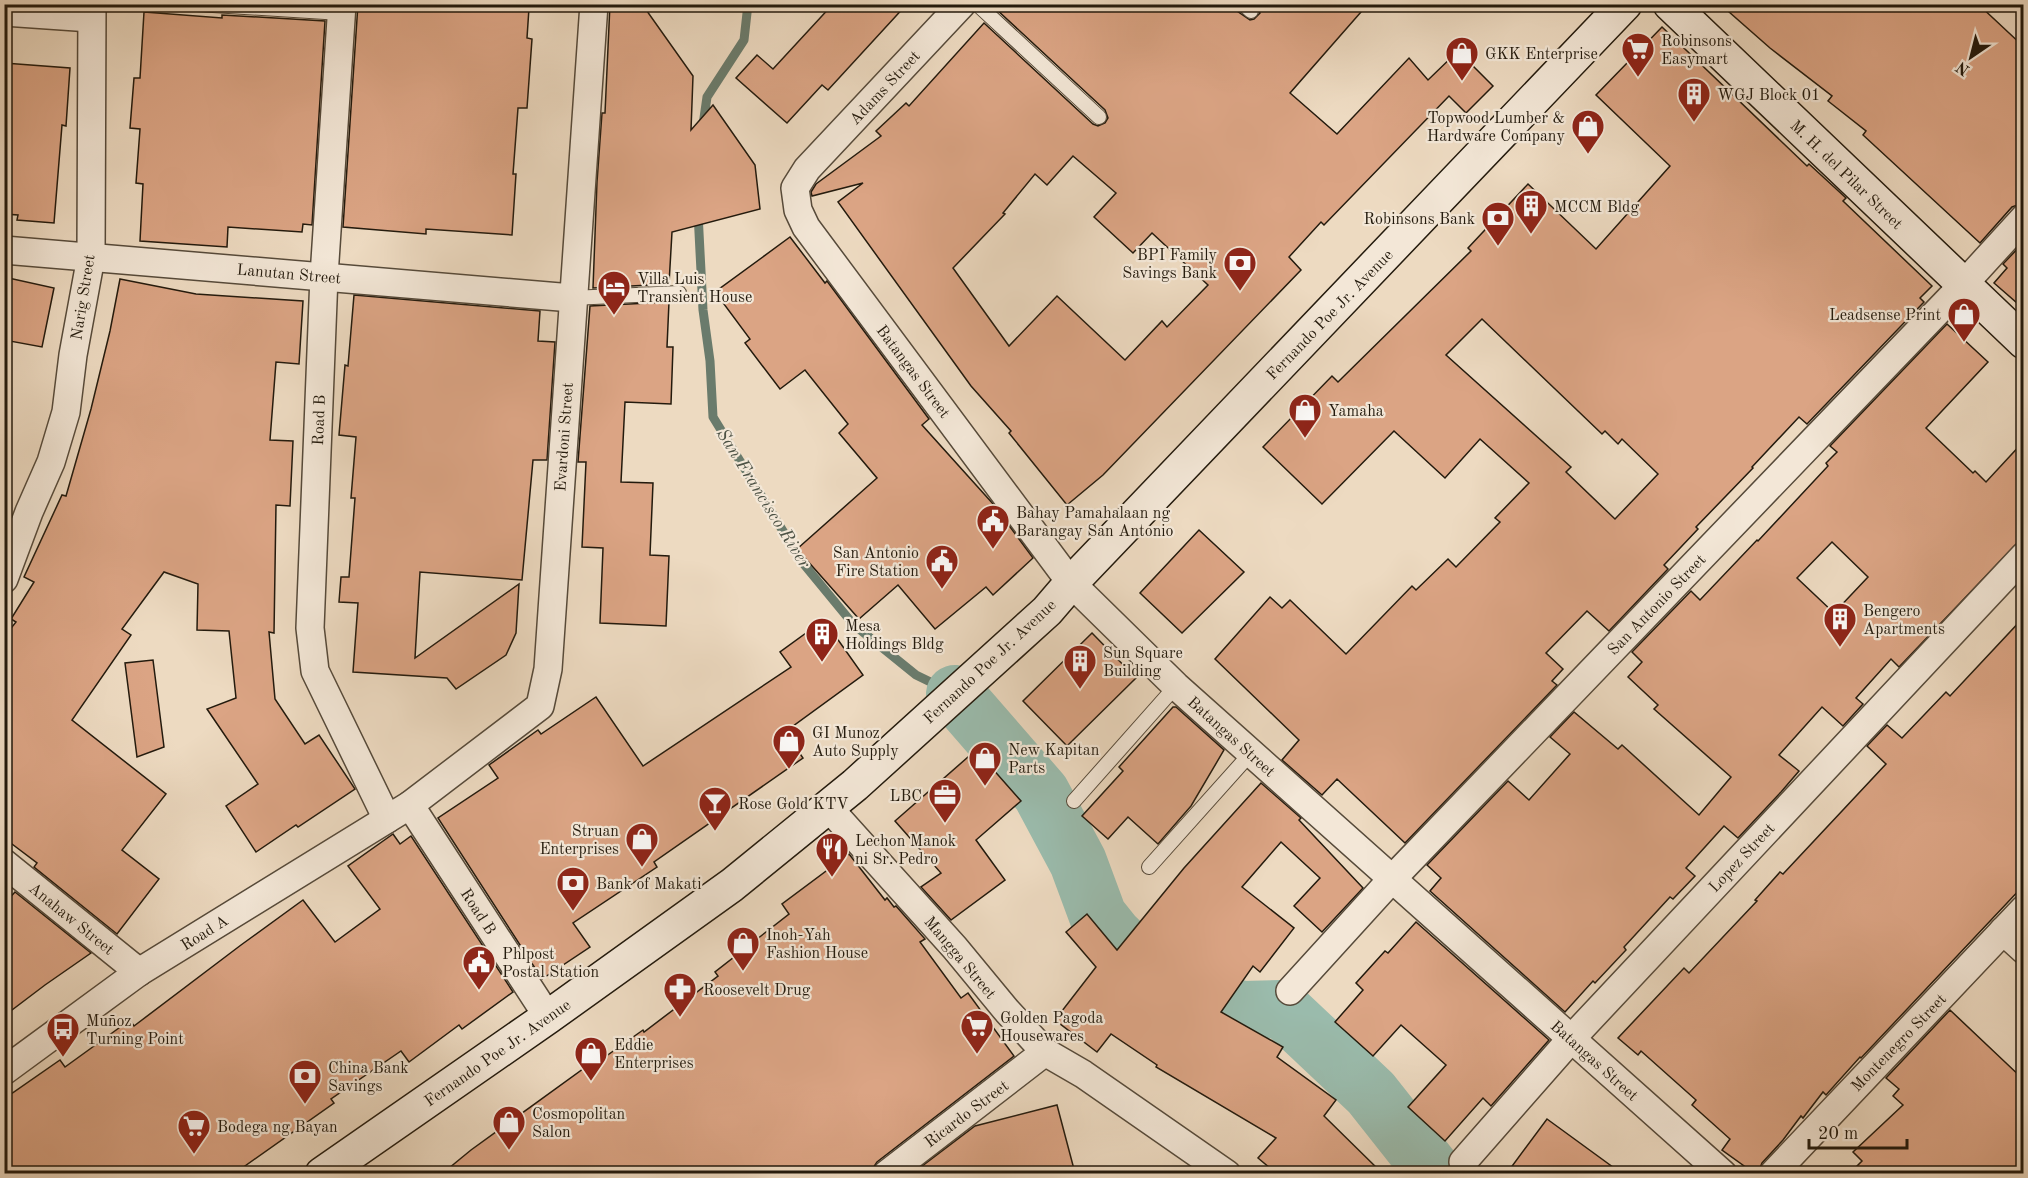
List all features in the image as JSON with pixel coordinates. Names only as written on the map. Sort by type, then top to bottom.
[{"type":"main road","name":"Fernando Poe Jr. Avenue","points":[[322,1173],[548,1017],[732,885],[855,785],[1047,611],[1071,583],[1625,4]]},
{"type":"main road","name":"M. H. del Pilar Street","points":[[1670,4],[2024,342]]},
{"type":"street","name":"Evardoni Street","points":[[399,812],[540,706],[548,669],[594,4]]},
{"type":"street","name":"Adams Street","points":[[807,169],[962,4]]},
{"type":"street","name":"Road B","points":[[342,9],[324,276],[310,628],[315,671],[399,812],[548,1017]]},
{"type":"street","points":[[4,12],[92,11]]},
{"type":"street","name":"Narig Street","points":[[4,579],[51,462],[66,412],[73,356],[91,257],[92,11]]},
{"type":"street","name":"Batangas Street","points":[[807,169],[795,188],[798,210],[806,227],[1071,583],[1176,686],[1722,1173]]},
{"type":"street","name":"San Antonio Street","points":[[1290,991],[1392,879],[1963,285],[2024,218]]},
{"type":"street","name":"Lanutan Street","points":[[4,250],[572,298]]},
{"type":"street","name":"Lopez Street","points":[[1463,1162],[1571,1039],[2024,556]]},
{"type":"street","name":"Mangga Street","points":[[827,806],[1045,1052],[1083,1074],[1218,1171]]},
{"type":"street","name":"Road A","points":[[4,1071],[139,972],[399,812]]},
{"type":"street","name":"Anahaw Street","points":[[4,863],[139,972]]},
{"type":"street","name":"Montenegro Street","points":[[1773,1173],[2024,909]]},
{"type":"street","points":[[2003,931],[2024,950]]},
{"type":"street","name":"Ricardo Street","points":[[887,1173],[1045,1052]]},
{"type":"lane","points":[[197,4],[342,9]]},
{"type":"lane","points":[[977,4],[1099,117]]},
{"type":"lane","points":[[572,298],[679,293]]},
{"type":"lane","points":[[1074,801],[1176,686]]},
{"type":"lane","points":[[1149,867],[1251,753]]},
{"type":"building","points":[[358,4],[480,4],[529,8],[527,38],[532,39],[527,108],[518,108],[513,174],[516,174],[512,235],[426,229],[426,234],[343,227]]},
{"type":"building","points":[[610,4],[642,4],[693,76],[691,130],[713,105],[755,165],[760,209],[672,232],[669,284],[593,288],[597,182],[602,113],[605,113]]},
{"type":"building","points":[[833,4],[907,4],[828,90],[822,85],[787,123],[736,78],[757,55],[773,69]]},
{"type":"building","points":[[1000,4],[1234,4],[1237,11],[1250,20],[1260,13],[1257,4],[1368,4],[1290,93],[1337,134],[1409,58],[1428,80],[1458,51],[1493,86],[1466,113],[1449,96],[1324,225],[1321,222],[1289,257],[1301,270],[1103,475],[1067,505],[1009,433],[1011,431],[971,386],[838,202],[863,183],[812,196],[811,192],[816,184],[881,136],[876,131],[906,103],[909,106],[984,23],[1093,124],[1098,126],[1105,123],[1108,118],[1105,110],[996,9]],"holes":[[[1073,156],[1116,193],[1094,217],[1133,253],[1152,233],[1208,285],[1167,327],[1162,321],[1125,360],[1057,296],[1009,346],[953,268],[1005,214],[1003,213],[1035,174],[1047,185]]]},
{"type":"building","points":[[1720,4],[1978,4],[2024,47],[2024,203],[2012,207],[1980,243],[1863,135],[1866,131],[1828,101],[1832,96],[1770,48]]},
{"type":"building","points":[[144,12],[222,18],[222,15],[325,21],[312,225],[303,224],[302,232],[228,227],[227,247],[140,241],[143,184],[136,183],[140,129],[130,128],[134,78],[140,78]]},
{"type":"building","points":[[1662,27],[1807,166],[1809,164],[1846,198],[1843,201],[1932,286],[1920,298],[1924,302],[1807,424],[1799,417],[1752,467],[1664,565],[1668,569],[1609,631],[1587,611],[1546,653],[1563,669],[1552,681],[1557,685],[1405,843],[1337,779],[1322,795],[1282,760],[1299,740],[1215,659],[1270,597],[1282,608],[1290,600],[1346,654],[1412,586],[1416,590],[1448,559],[1456,567],[1500,522],[1495,518],[1529,483],[1480,439],[1445,478],[1394,431],[1322,504],[1263,447],[1332,376],[1338,382],[1471,251],[1468,248],[1528,184],[1596,249],[1670,166],[1596,95]],"holes":[[[1482,319],[1602,434],[1605,431],[1618,444],[1622,439],[1658,474],[1615,519],[1566,472],[1571,467],[1446,355]]]},
{"type":"building","points":[[4,63],[70,68],[66,126],[62,125],[54,223],[17,220],[18,215],[4,214]]},
{"type":"building","points":[[790,237],[825,283],[827,281],[929,419],[922,425],[994,505],[1033,558],[993,595],[986,587],[935,629],[898,585],[859,619],[797,549],[877,478],[839,433],[848,424],[805,370],[780,389],[745,343],[750,339],[715,292]]},
{"type":"building","points":[[2024,242],[2024,309],[1994,283],[2007,268],[2003,264]]},
{"type":"building","points":[[4,277],[54,288],[42,347],[4,340]]},
{"type":"building","points":[[120,279],[196,294],[303,301],[299,364],[276,362],[270,440],[293,441],[290,506],[276,505],[274,633],[269,632],[275,699],[305,744],[319,735],[355,789],[256,852],[226,806],[258,784],[207,709],[236,698],[229,631],[197,630],[198,584],[164,572],[122,629],[131,635],[72,720],[166,794],[122,850],[159,879],[117,934],[34,867],[37,863],[4,838],[4,637],[16,622],[11,619],[34,582],[24,577],[62,495],[66,496],[91,409]]},
{"type":"building","points":[[354,295],[540,311],[538,341],[555,342],[547,460],[533,460],[522,580],[420,572],[415,658],[519,584],[516,633],[506,655],[456,689],[447,678],[353,672],[358,603],[339,602],[341,577],[349,577],[355,498],[351,498],[356,437],[339,435]]},
{"type":"building","points":[[669,302],[667,347],[673,347],[671,404],[625,402],[621,482],[653,483],[650,555],[669,556],[666,626],[600,623],[603,548],[582,547],[586,462],[578,462],[590,306]]},
{"type":"building","points":[[1947,324],[1988,362],[1926,428],[1973,473],[1975,471],[1986,482],[2024,441],[2024,536],[1899,667],[1891,659],[1856,698],[1863,704],[1843,726],[1822,707],[1779,755],[1799,771],[1738,838],[1724,826],[1686,868],[1695,876],[1673,899],[1670,897],[1624,947],[1626,950],[1565,1012],[1430,891],[1441,878],[1427,865],[1508,781],[1529,800],[1570,754],[1550,737],[1574,712],[1618,749],[1622,745],[1699,815],[1731,777],[1654,709],[1658,705],[1628,677],[1642,662],[1632,652],[1691,591],[1700,600],[1758,541],[1828,466],[1826,463],[1837,452],[1830,446]],"holes":[[[1832,542],[1868,577],[1834,613],[1797,578]]]},
{"type":"building","points":[[1199,530],[1244,572],[1182,633],[1140,593]]},
{"type":"building","points":[[2024,617],[2024,885],[1826,1095],[1823,1092],[1762,1163],[1758,1173],[1754,1173],[1722,1150],[1730,1139],[1692,1105],[1696,1100],[1641,1051],[1638,1055],[1618,1038],[1684,968],[1689,973],[1757,901],[1755,900],[1780,872],[1783,874],[1886,764],[1867,746],[1887,725],[1902,738],[1946,692],[1950,696]]},
{"type":"building","points":[[824,620],[863,675],[785,732],[803,758],[654,862],[657,867],[573,923],[590,947],[542,979],[438,818],[498,778],[489,765],[538,730],[541,734],[596,697],[643,766],[791,667],[780,652]]},
{"type":"building","name":"Sun Square Building","points":[[1092,633],[1136,678],[1067,746],[1023,701]]},
{"type":"building","points":[[153,660],[164,747],[137,757],[125,663]]},
{"type":"building","points":[[1173,707],[1176,707],[1224,750],[1191,806],[1158,844],[1128,817],[1108,839],[1082,816],[1123,771],[1119,767]]},
{"type":"building","points":[[976,750],[1021,801],[976,840],[1005,880],[951,920],[921,887],[941,873],[895,821]]},
{"type":"building","points":[[1261,783],[1301,818],[1299,820],[1363,888],[1322,932],[1294,906],[1320,878],[1281,842],[1242,887],[1294,928],[1260,972],[1253,966],[1221,1012],[1283,1047],[1277,1057],[1336,1100],[1324,1116],[1382,1173],[1276,1173],[1258,1158],[1276,1138],[1156,1067],[1157,1065],[1111,1034],[1097,1052],[1055,1020],[1096,967],[1066,932],[1087,914],[1117,950],[1184,868]]},
{"type":"building","points":[[393,834],[400,844],[411,836],[513,992],[462,1029],[459,1025],[409,1062],[401,1051],[331,1099],[334,1103],[235,1173],[4,1173],[4,1099],[60,1060],[65,1067],[130,1020],[134,1026],[303,900],[335,942],[380,909],[348,866]]},
{"type":"building","points":[[849,854],[885,900],[887,898],[894,907],[896,906],[925,939],[920,942],[961,998],[968,993],[1014,1056],[877,1162],[872,1173],[443,1173],[583,1069],[585,1071],[643,1030],[644,1032],[718,976],[715,972],[789,914],[782,904]]},
{"type":"building","points":[[15,892],[91,953],[4,1016],[4,904]]},
{"type":"building","points":[[1416,922],[1549,1040],[1491,1106],[1483,1098],[1445,1141],[1408,1107],[1446,1065],[1401,1025],[1373,1056],[1335,1022],[1363,990],[1356,983]]},
{"type":"building","points":[[1950,1010],[2024,1080],[2024,1173],[1850,1173],[1862,1161],[1853,1152],[1903,1105],[1893,1096],[1899,1089],[1886,1078]]},
{"type":"building","points":[[1057,1105],[1075,1173],[913,1173],[975,1126]]},
{"type":"building","points":[[1547,1119],[1621,1173],[1507,1173]]},
{"type":"waterway","name":"San Francisco River","points":[[703,125],[707,97],[744,40],[748,4]]},
{"type":"waterway","name":"San Francisco River","points":[[698,213],[703,310],[710,361],[713,417],[802,562],[853,624],[916,675],[951,692]]},
{"type":"waterway","name":"San Francisco River","points":[[955,694],[1041,793],[1078,862],[1098,916],[1114,936],[1169,984],[1200,1001],[1243,1010],[1282,1009],[1371,1093],[1435,1174]]},
{"type":"place","name":"Robinsons Easymart","points":[[1638,78]]},
{"type":"place","name":"GKK Enterprise","points":[[1462,82]]},
{"type":"place","name":"WGJ Block 01","points":[[1694,123]]},
{"type":"place","name":"Topwood Lumber & Hardware Company","points":[[1588,155]]},
{"type":"place","name":"MCCM Bldg","points":[[1531,235]]},
{"type":"place","name":"Robinsons Bank","points":[[1498,247]]},
{"type":"place","name":"BPI Family Savings Bank","points":[[1240,292]]},
{"type":"place","name":"Villa Luis Transient House","points":[[614,316]]},
{"type":"place","name":"Leadsense Print","points":[[1964,343]]},
{"type":"place","name":"Yamaha","points":[[1305,439]]},
{"type":"place","name":"Bahay Pamahalaan ng Barangay San Antonio","points":[[993,550]]},
{"type":"place","name":"San Antonio Fire Station","points":[[942,590]]},
{"type":"place","name":"Bengero Apartments","points":[[1840,648]]},
{"type":"place","name":"Mesa Holdings Bldg","points":[[822,663]]},
{"type":"place","name":"Sun Square Building","points":[[1080,690]]},
{"type":"place","name":"GI Munoz Auto Supply","points":[[789,770]]},
{"type":"place","name":"New Kapitan Parts","points":[[985,787]]},
{"type":"place","name":"LBC","points":[[945,824]]},
{"type":"place","name":"Rose Gold KTV","points":[[715,832]]},
{"type":"place","name":"Struan Enterprises","points":[[642,868]]},
{"type":"place","name":"Lechon Manok ni Sr. Pedro","points":[[832,878]]},
{"type":"place","name":"Bank of Makati","points":[[573,912]]},
{"type":"place","name":"Inoh-Yah Fashion House","points":[[743,972]]},
{"type":"place","name":"Phlpost Postal Station","points":[[479,991]]},
{"type":"place","name":"Roosevelt Drug","points":[[680,1018]]},
{"type":"place","name":"Golden Pagoda Housewares","points":[[977,1055]]},
{"type":"place","name":"Muñoz Turning Point","points":[[63,1058]]},
{"type":"place","name":"Eddie Enterprises","points":[[591,1082]]},
{"type":"place","name":"China Bank Savings","points":[[305,1105]]},
{"type":"place","name":"Cosmopolitan Salon","points":[[509,1151]]},
{"type":"place","name":"Bodega ng Bayan","points":[[194,1155]]}]
